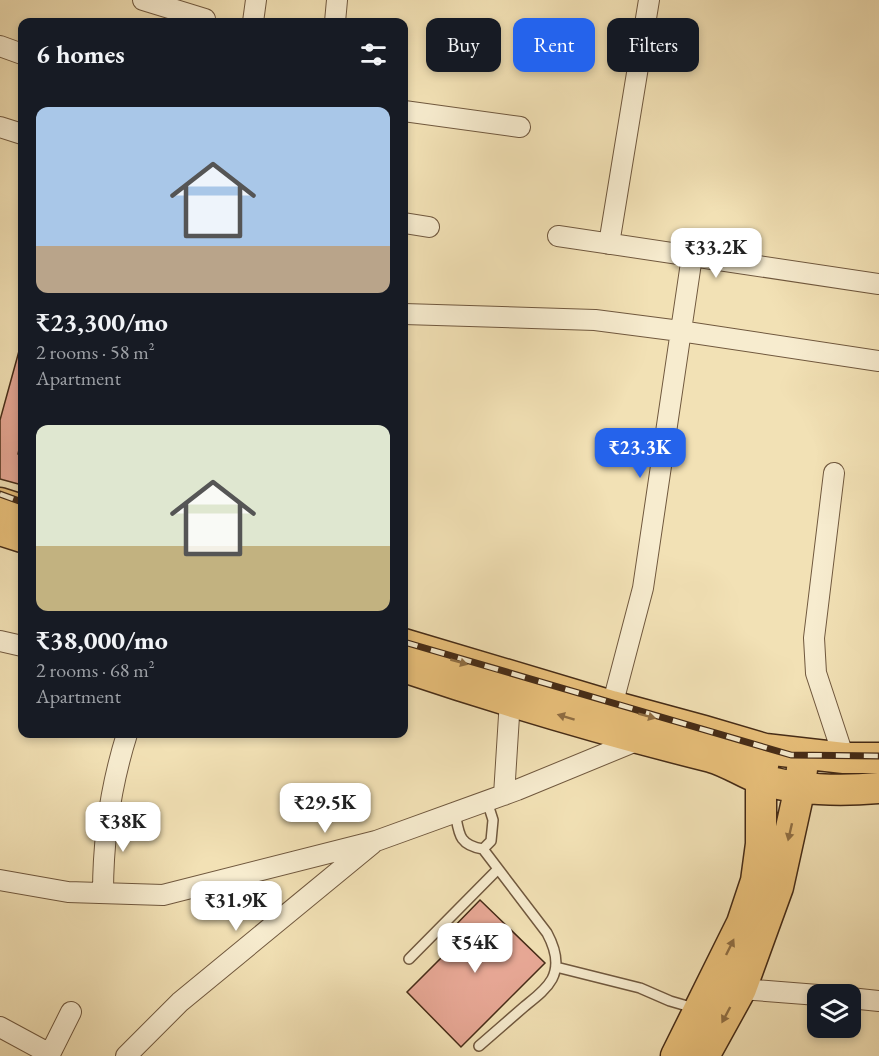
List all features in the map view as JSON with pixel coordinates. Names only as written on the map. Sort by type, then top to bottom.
[{"type":"main road","points":[[0,502],[18,509]]},
{"type":"main road","points":[[0,530],[18,536]]},
{"type":"main road","points":[[408,645],[765,749],[844,758],[879,758]]},
{"type":"main road","points":[[408,667],[640,739],[722,760],[761,779],[800,788],[861,790],[879,788]]},
{"type":"main road","points":[[676,1056],[742,923],[756,881],[760,844],[761,779],[765,749]]},
{"type":"main road","points":[[704,1056],[741,989],[778,886],[800,788],[803,754]]},
{"type":"main road","points":[[714,758],[736,784],[750,808],[760,844]]},
{"type":"street","points":[[143,0],[203,18]]},
{"type":"street","points":[[254,18],[256,0]]},
{"type":"street","points":[[335,18],[337,0]]},
{"type":"street","points":[[609,244],[649,0]]},
{"type":"street","points":[[0,46],[18,53]]},
{"type":"street","points":[[408,112],[520,128]]},
{"type":"street","points":[[0,127],[18,133]]},
{"type":"street","points":[[408,224],[429,228]]},
{"type":"street","points":[[558,236],[879,284]]},
{"type":"street","points":[[612,706],[643,588],[692,256]]},
{"type":"street","points":[[408,314],[596,320],[879,361]]},
{"type":"street","points":[[834,473],[813,638],[816,673],[844,758]]},
{"type":"street","points":[[0,641],[18,645]]},
{"type":"street","points":[[495,798],[510,700]]},
{"type":"street","points":[[103,893],[104,842],[108,812],[126,738]]},
{"type":"street","points":[[0,880],[68,891],[163,895],[376,841],[495,798],[640,739]]},
{"type":"street","points":[[126,1056],[180,1002],[376,841]]},
{"type":"street","points":[[741,989],[807,994]]},
{"type":"street","points":[[861,999],[879,1001]]},
{"type":"street","points":[[0,1027],[50,1055],[71,1012]]},
{"type":"lane","points":[[483,849],[491,841],[495,798]]},
{"type":"lane","points":[[455,812],[463,840],[470,847],[483,849],[547,933],[555,954],[556,967],[552,978],[543,990],[478,1047]]},
{"type":"lane","points":[[409,959],[498,869]]},
{"type":"lane","points":[[556,967],[640,988],[670,1001],[699,1009]]},
{"type":"building","points":[[18,355],[18,484],[0,479],[0,420]]},
{"type":"building","points":[[480,900],[545,963],[461,1047],[407,992],[454,945],[445,936]]},
{"type":"railway","points":[[0,494],[18,501]]},
{"type":"railway","points":[[408,643],[791,755],[879,756]]}]
